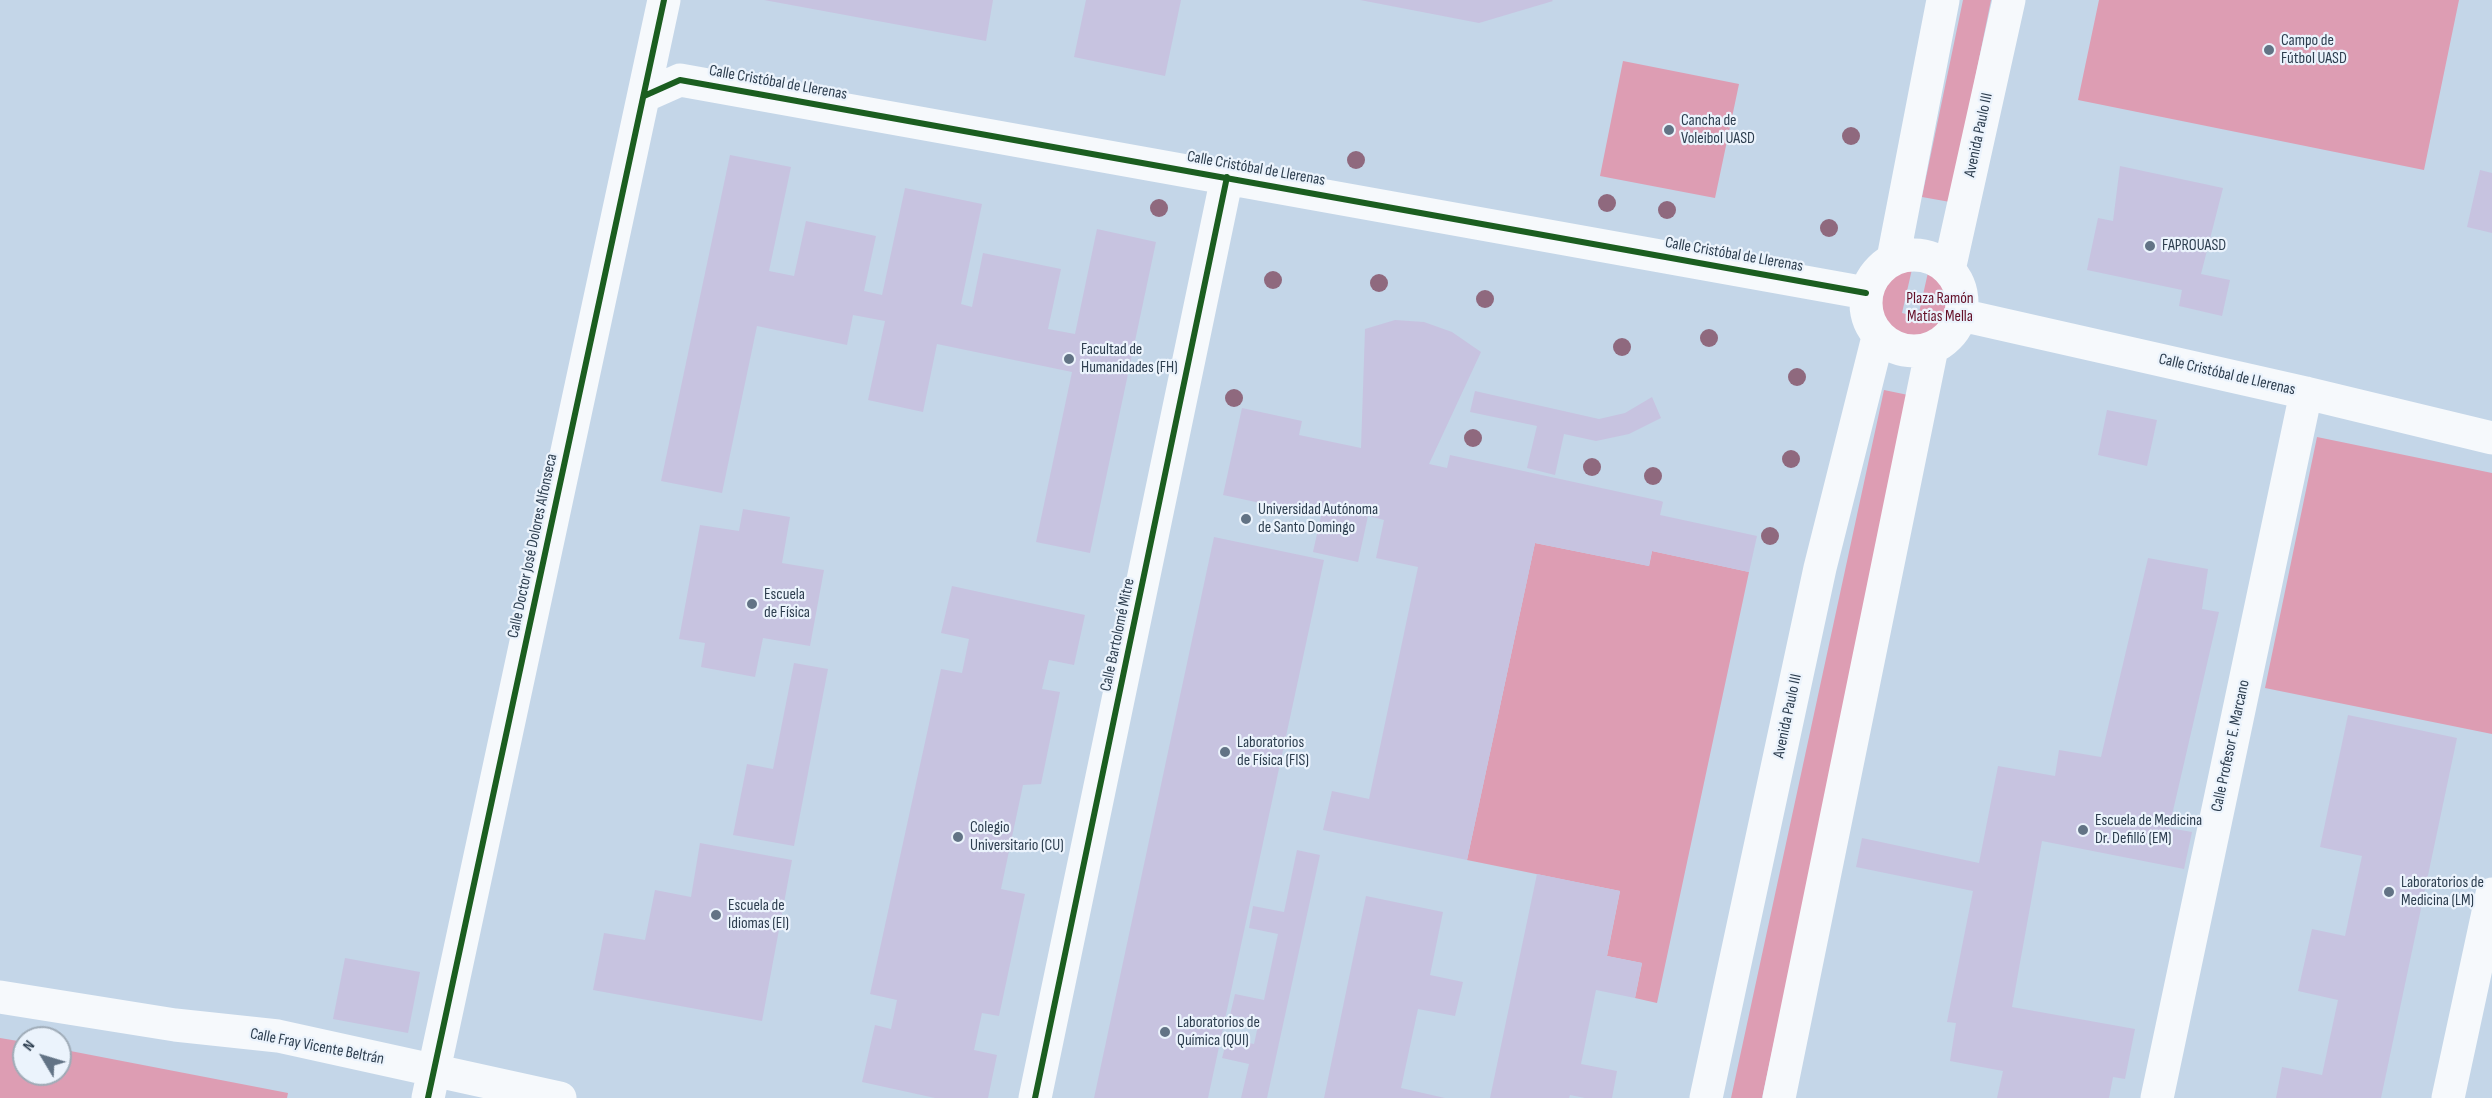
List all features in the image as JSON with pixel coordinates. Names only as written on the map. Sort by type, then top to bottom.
[{"type":"street","name":"Calle Doctor José Dolores Alfonseca","points":[[431,1084],[664,0]]},
{"type":"street","points":[[1893,259],[1943,0]]},
{"type":"street","name":"Avenida Paulo III","points":[[1949,270],[2009,0]]},
{"type":"street","name":"Calle Cristóbal de Llerenas","points":[[644,96],[680,80],[1866,293]]},
{"type":"street","name":"Calle Bartolomé Mitre","points":[[1035,1098],[1227,177]]},
{"type":"street","points":[[1908,255],[1923,256],[1937,261],[1949,270],[1958,283],[1962,299],[1961,315],[1950,334],[1932,348],[1918,352],[1903,351],[1878,337],[1867,316],[1866,293],[1872,279],[1881,268],[1893,259],[1908,255]]},
{"type":"street","name":"Calle Cristóbal de Llerenas","points":[[1961,315],[2306,393],[2492,438]]},
{"type":"street","name":"Avenida Paulo III","points":[[1706,1098],[1820,568],[1878,337]]},
{"type":"street","points":[[1779,1098],[1932,348]]},
{"type":"street","name":"Calle Profesor E. Marcano","points":[[2157,1098],[2306,393]]},
{"type":"street","points":[[2448,1098],[2492,894]]},
{"type":"street","name":"Calle Fray Vicente Beltrán","points":[[0,997],[175,1025],[278,1036],[431,1084],[560,1098]]},
{"type":"green space","points":[[1963,0],[1991,0],[1950,202],[1922,197]]},
{"type":"green space","name":"Campo de Fútbol UASD","points":[[2099,0],[2459,0],[2424,170],[2078,100]]},
{"type":"green space","name":"Cancha de Voleibol UASD","points":[[1623,61],[1739,84],[1715,198],[1600,176]]},
{"type":"green space","name":"Plaza Ramón Matías Mella","points":[[1915,256],[1902,313],[1918,317],[1931,259],[1945,268],[1955,279],[1960,292],[1961,305],[1958,318],[1943,338],[1932,345],[1906,348],[1896,345],[1883,334],[1874,321],[1869,308],[1868,296],[1878,275],[1888,266]]},
{"type":"green space","points":[[1884,390],[1913,396],[1762,1098],[1731,1098]]},
{"type":"green space","points":[[2317,437],[2492,473],[2492,734],[2265,688]]},
{"type":"green space","points":[[1535,543],[1649,566],[1652,551],[1749,572],[1657,1003],[1635,998],[1642,963],[1607,956],[1620,891],[1467,860]]},
{"type":"green space","points":[[0,1038],[12,1040],[12,1086],[72,1086],[72,1051],[288,1093],[287,1098],[0,1098]]},
{"type":"building","points":[[764,0],[993,0],[986,41]]},
{"type":"building","points":[[1086,0],[1181,0],[1165,76],[1074,57]]},
{"type":"building","points":[[1360,0],[1552,0],[1553,1],[1479,23]]},
{"type":"building","name":"Facultad de Humanidades (FH)","points":[[730,155],[791,167],[769,271],[794,276],[806,221],[876,236],[864,291],[882,295],[905,188],[982,204],[961,304],[972,307],[983,253],[1061,269],[1048,329],[1075,334],[1097,229],[1156,242],[1090,553],[1036,542],[1072,372],[937,344],[923,412],[868,400],[885,321],[853,315],[847,345],[757,326],[722,493],[661,481]]},
{"type":"building","name":"FAPROUASD","points":[[2120,166],[2223,188],[2201,274],[2230,280],[2222,316],[2179,306],[2182,290],[2087,270],[2098,218],[2113,221]]},
{"type":"building","points":[[2480,170],[2492,173],[2492,233],[2467,227]]},
{"type":"building","points":[[1395,320],[1424,322],[1452,332],[1481,352],[1429,464],[1447,468],[1450,455],[1661,501],[1663,502],[1660,515],[1757,536],[1749,572],[1652,551],[1649,566],[1535,543],[1467,860],[1323,830],[1332,791],[1369,799],[1418,567],[1376,558],[1384,520],[1368,516],[1358,562],[1313,552],[1321,516],[1223,495],[1242,408],[1302,421],[1299,435],[1361,448],[1365,329]]},
{"type":"building","points":[[1475,391],[1599,419],[1625,413],[1652,397],[1661,418],[1629,434],[1596,441],[1564,434],[1555,475],[1527,468],[1537,426],[1470,412]]},
{"type":"building","points":[[2107,410],[2157,420],[2147,466],[2098,455]]},
{"type":"building","name":"Escuela de Física","points":[[743,509],[790,517],[782,563],[824,570],[810,646],[763,638],[755,677],[701,667],[705,643],[679,639],[700,525],[739,531]]},
{"type":"building","name":"Laboratorios de Física (FIS)","points":[[1214,537],[1324,560],[1208,1098],[1094,1098]]},
{"type":"building","name":"Escuela de Medicina Dr. Defilló (EM)","points":[[2148,558],[2208,569],[2202,609],[2219,612],[2169,828],[2192,832],[2184,869],[2042,841],[2012,1007],[2135,1029],[2125,1079],[2113,1077],[2109,1098],[1997,1098],[2003,1071],[1950,1061],[1956,1023],[1947,1022],[1973,891],[1856,867],[1862,838],[1979,863],[1998,766],[2055,776],[2059,750],[2101,757]]},
{"type":"building","name":"Colegio Universitario (CU)","points":[[952,586],[1085,615],[1074,665],[1049,660],[1042,689],[1060,692],[1041,784],[1023,785],[1001,889],[1025,894],[999,1016],[982,1013],[974,1050],[997,1055],[988,1098],[935,1098],[862,1082],[875,1025],[891,1029],[897,1000],[870,994],[941,669],[962,673],[969,639],[941,633]]},
{"type":"building","points":[[794,663],[828,669],[794,846],[733,835],[747,764],[773,769]]},
{"type":"building","name":"Laboratorios de Medicina (LM)","points":[[2348,715],[2457,738],[2381,1098],[2276,1098],[2282,1067],[2322,1075],[2338,1000],[2298,991],[2312,929],[2345,936],[2362,856],[2320,847]]},
{"type":"building","name":"Escuela de Idiomas (EI)","points":[[700,843],[792,860],[762,1021],[593,990],[604,933],[645,940],[655,890],[691,897]]},
{"type":"building","points":[[1297,850],[1320,855],[1267,1098],[1241,1098],[1249,1064],[1222,1058],[1227,1039],[1254,1044],[1259,1021],[1230,1015],[1235,994],[1264,1000],[1278,934],[1249,928],[1253,906],[1284,912]]},
{"type":"building","points":[[1537,874],[1620,891],[1607,956],[1642,963],[1635,998],[1596,990],[1581,1064],[1617,1071],[1612,1098],[1585,1098],[1570,1095],[1569,1098],[1490,1098]]},
{"type":"building","points":[[1366,896],[1443,912],[1430,975],[1463,982],[1455,1016],[1418,1009],[1401,1088],[1445,1098],[1324,1098]]},
{"type":"building","points":[[345,958],[420,972],[408,1033],[333,1019]]},
{"type":"cycle path","points":[[428,1098],[664,0]]},
{"type":"cycle path","points":[[644,96],[680,80],[1866,293]]},
{"type":"cycle path","points":[[1035,1098],[1227,177]]},
{"type":"place","name":"Campo de Fútbol UASD","points":[[2269,50]]},
{"type":"place","name":"Cancha de Voleibol UASD","points":[[1669,130]]},
{"type":"place","name":"FAPROUASD","points":[[2150,246]]},
{"type":"place","name":"Facultad de Humanidades (FH)","points":[[1069,359]]},
{"type":"place","name":"Universidad Autónoma de Santo Domingo","points":[[1246,519]]},
{"type":"place","name":"Escuela de Física","points":[[752,604]]},
{"type":"place","name":"Laboratorios de Física (FIS)","points":[[1225,752]]},
{"type":"place","name":"Escuela de Medicina Dr. Defilló (EM)","points":[[2083,830]]},
{"type":"place","name":"Colegio Universitario (CU)","points":[[958,837]]},
{"type":"place","name":"Laboratorios de Medicina (LM)","points":[[2389,892]]},
{"type":"place","name":"Escuela de Idiomas (EI)","points":[[716,915]]},
{"type":"place","name":"Laboratorios de Química (QUI)","points":[[1165,1032]]}]
